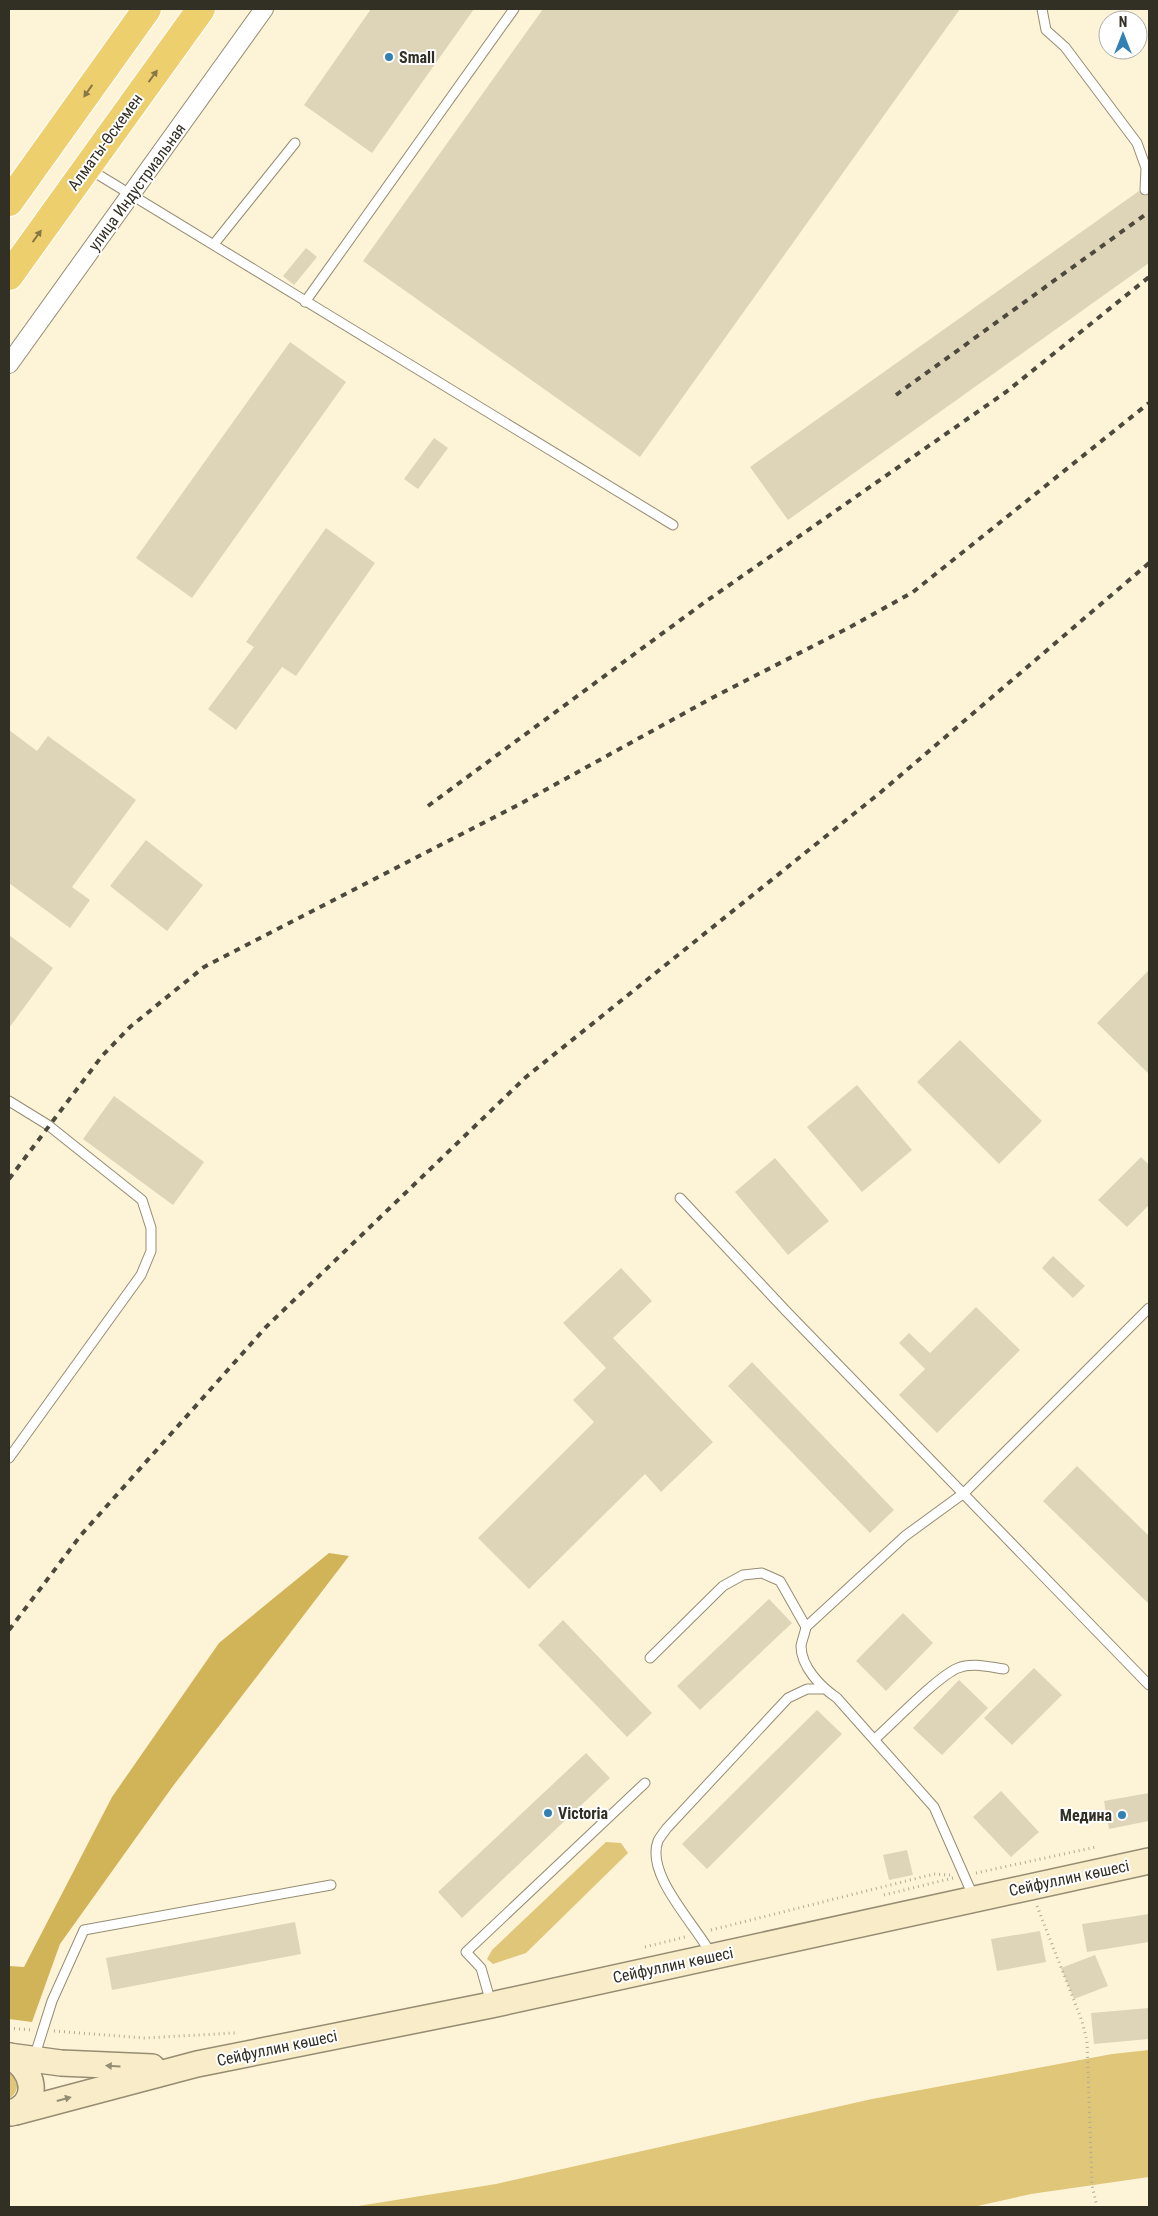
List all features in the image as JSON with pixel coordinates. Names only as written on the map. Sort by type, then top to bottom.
[{"type":"highway","points":[[9,202],[147,9]]},
{"type":"highway","name":"Алматы-Өскемен","points":[[9,276],[201,9]]},
{"type":"main road","name":"Сейфуллин көшесі","points":[[197,2064],[492,2005],[1149,1861]]},
{"type":"main road","points":[[13,2113],[25,2104],[30,2094],[21,2064],[139,2067],[197,2064]]},
{"type":"main road","points":[[13,2113],[197,2064]]},
{"type":"street","name":"улица Индустриальная","points":[[9,364],[264,9]]},
{"type":"lane","points":[[305,302],[514,9]]},
{"type":"lane","points":[[1042,9],[1046,30],[1065,47],[1137,143],[1146,168],[1145,190]]},
{"type":"lane","points":[[214,244],[295,143]]},
{"type":"lane","points":[[87,168],[673,525]]},
{"type":"lane","points":[[9,1102],[48,1125],[142,1200],[151,1228],[151,1251],[141,1275],[9,1458]]},
{"type":"lane","points":[[680,1198],[787,1312],[1149,1685]]},
{"type":"lane","points":[[974,1899],[934,1807],[837,1698],[823,1689],[804,1661],[801,1646],[806,1626],[905,1536],[964,1493],[1149,1308]]},
{"type":"lane","points":[[650,1658],[723,1586],[743,1575],[762,1573],[780,1581],[806,1626]]},
{"type":"lane","points":[[875,1739],[957,1668],[974,1665],[1004,1669]]},
{"type":"lane","points":[[712,1956],[699,1933],[665,1885],[659,1871],[656,1854],[658,1841],[667,1828],[788,1698],[807,1689],[823,1689]]},
{"type":"lane","points":[[492,2005],[481,1968],[466,1952],[645,1783]]},
{"type":"lane","points":[[21,2064],[42,2030],[52,2001],[84,1930],[331,1885]]},
{"type":"path","points":[[642,1948],[934,1874],[964,1875],[1096,1847]]},
{"type":"path","points":[[1030,1887],[1082,2021],[1087,2041],[1092,2185],[1096,2207]]},
{"type":"path","points":[[9,2028],[144,2038],[245,2032]]},
{"type":"shaded area","points":[[329,1553],[349,1556],[173,1786],[60,1944],[32,2022],[9,2019],[9,1966],[24,1967],[112,1797],[219,1643]]},
{"type":"shaded area","points":[[606,1842],[621,1843],[628,1853],[526,1953],[493,1964],[487,1959],[492,1950]]},
{"type":"shaded area","points":[[1149,2050],[1149,2177],[1031,2194],[973,2207],[352,2207],[496,2184],[872,2099],[1112,2054]]},
{"type":"shaded area","points":[[9,2071],[17,2081],[17,2089],[9,2099]]},
{"type":"building","name":"Small","points":[[371,9],[474,9],[372,153],[304,105]]},
{"type":"building","points":[[543,9],[960,9],[640,457],[363,261]]},
{"type":"building","points":[[1139,191],[1144,196],[1149,194],[1149,263],[788,520],[750,467]]},
{"type":"building","points":[[306,248],[317,257],[294,285],[283,276]]},
{"type":"building","points":[[290,342],[346,382],[192,598],[136,558]]},
{"type":"building","points":[[434,438],[448,448],[418,489],[404,479]]},
{"type":"building","points":[[326,528],[375,563],[296,676],[282,667],[236,730],[208,709],[254,647],[246,642]]},
{"type":"building","points":[[9,730],[37,751],[48,736],[136,800],[72,887],[90,900],[70,928],[9,883]]},
{"type":"building","points":[[146,840],[203,885],[167,931],[110,886]]},
{"type":"building","points":[[9,935],[53,968],[9,1028]]},
{"type":"building","points":[[1149,970],[1149,1074],[1097,1023]]},
{"type":"building","points":[[960,1040],[1042,1121],[999,1164],[917,1082]]},
{"type":"building","points":[[857,1085],[912,1150],[862,1192],[807,1127]]},
{"type":"building","points":[[114,1096],[204,1162],[173,1205],[83,1139]]},
{"type":"building","points":[[1141,1157],[1149,1165],[1149,1205],[1127,1227],[1098,1200]]},
{"type":"building","points":[[775,1158],[829,1221],[788,1255],[735,1192]]},
{"type":"building","points":[[1053,1256],[1085,1286],[1073,1298],[1042,1268]]},
{"type":"building","points":[[621,1268],[652,1301],[613,1338],[713,1442],[661,1492],[645,1474],[529,1589],[478,1538],[594,1422],[573,1400],[606,1368],[563,1323]]},
{"type":"building","points":[[976,1307],[1020,1350],[937,1433],[899,1395],[925,1369],[899,1343],[909,1333],[930,1353]]},
{"type":"building","points":[[752,1362],[894,1510],[870,1533],[728,1386]]},
{"type":"building","points":[[1077,1466],[1149,1536],[1149,1604],[1043,1501]]},
{"type":"building","points":[[769,1599],[792,1623],[700,1710],[677,1686]]},
{"type":"building","points":[[903,1613],[933,1643],[886,1691],[856,1661]]},
{"type":"building","points":[[563,1620],[652,1713],[627,1737],[538,1645]]},
{"type":"building","points":[[1034,1668],[1062,1695],[1012,1745],[984,1718]]},
{"type":"building","points":[[959,1680],[988,1708],[942,1755],[913,1728]]},
{"type":"building","points":[[817,1710],[842,1734],[707,1869],[682,1844]]},
{"type":"building","name":"Victoria","points":[[586,1753],[610,1778],[462,1918],[438,1892]]},
{"type":"building","points":[[1001,1791],[1039,1832],[1011,1857],[973,1817]]},
{"type":"building","points":[[1149,1793],[1149,1821],[1109,1829],[1104,1801]]},
{"type":"building","points":[[907,1850],[913,1875],[889,1880],[883,1855]]},
{"type":"building","points":[[1149,1914],[1149,1942],[1087,1952],[1082,1924]]},
{"type":"building","points":[[295,1922],[301,1954],[112,1990],[106,1958]]},
{"type":"building","points":[[1040,1931],[1046,1962],[997,1971],[991,1939]]},
{"type":"building","points":[[1095,1955],[1108,1986],[1074,1999],[1061,1968]]},
{"type":"building","points":[[1149,2008],[1149,2039],[1094,2044],[1091,2013]]},
{"type":"railway","points":[[896,395],[1149,212]]},
{"type":"railway","points":[[428,806],[705,602],[1006,392],[1149,277]]},
{"type":"railway","points":[[9,1179],[102,1056],[130,1027],[204,967],[518,805],[710,699],[852,626],[913,592],[1149,403]]},
{"type":"railway","points":[[9,1630],[81,1535],[266,1327],[526,1077],[881,792],[1149,563]]},
{"type":"place","name":"Small","points":[[389,57]]},
{"type":"place","name":"Victoria","points":[[548,1813]]},
{"type":"place","name":"Медина","points":[[1122,1815]]}]
